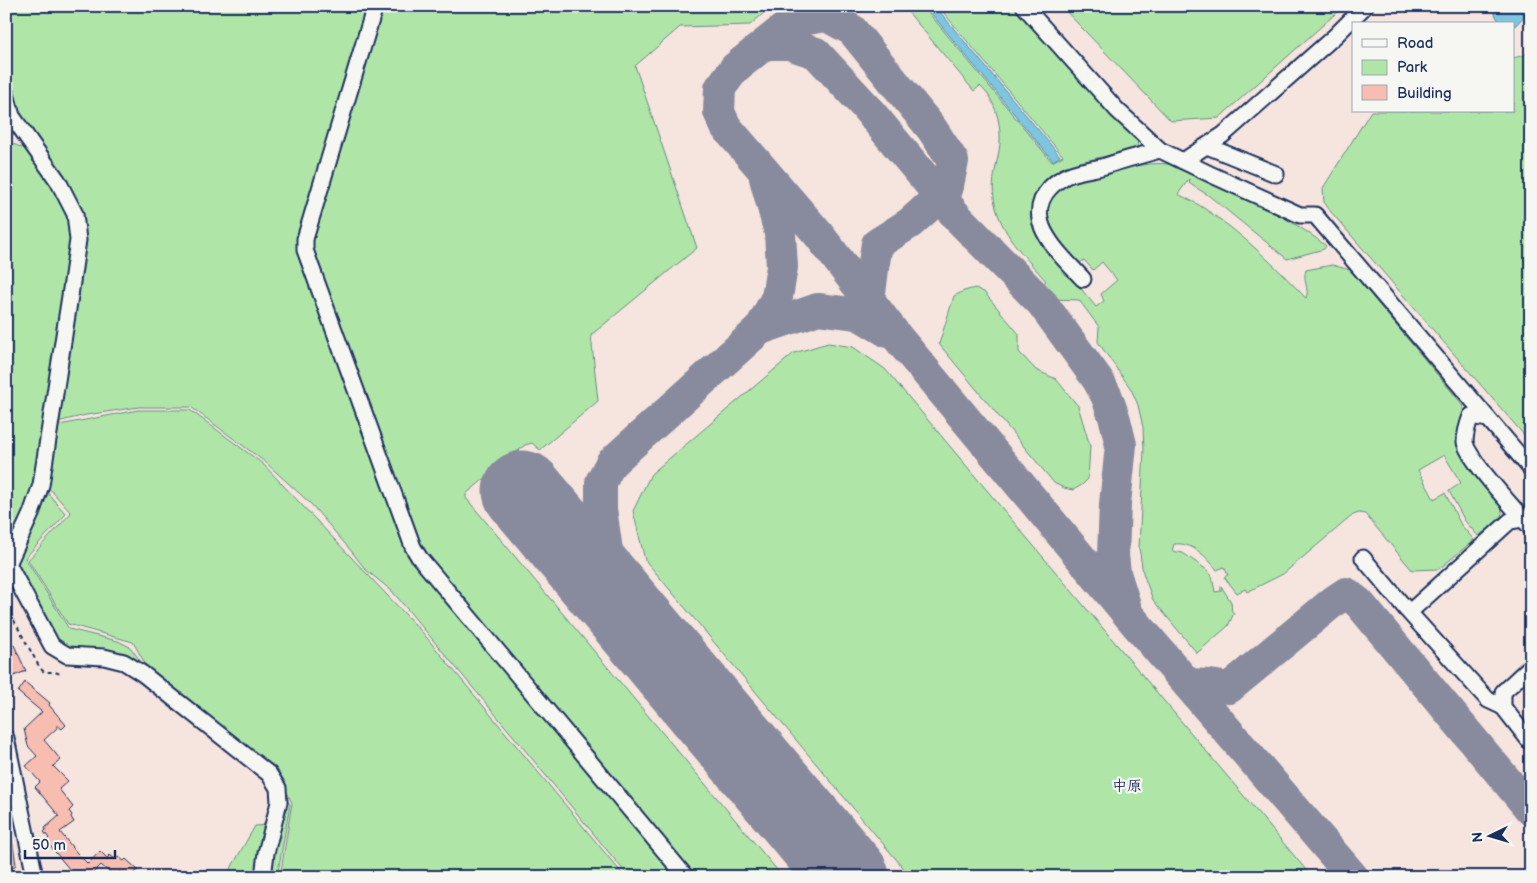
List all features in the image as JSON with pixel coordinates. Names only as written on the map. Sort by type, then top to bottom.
[{"type":"street","points":[[375,6],[305,239],[305,250],[413,547],[419,557],[686,877]]},
{"type":"street","points":[[1024,6],[1116,110],[1160,150],[1300,215],[1315,215],[1531,469]]},
{"type":"street","points":[[1183,161],[1223,135],[1269,96],[1365,6]]},
{"type":"street","points":[[6,94],[12,116],[58,181],[75,214],[78,240],[41,485],[31,514],[7,562],[52,646],[67,655],[104,657],[124,662],[143,674],[269,774],[278,788],[279,802],[266,853],[263,877]]},
{"type":"street","points":[[1207,146],[1276,174]]},
{"type":"street","points":[[1083,279],[1056,249],[1044,230],[1039,210],[1045,192],[1064,177],[1160,150]]},
{"type":"street","points":[[1468,396],[1471,416],[1467,427],[1465,443],[1474,461],[1527,524]]},
{"type":"street","points":[[1471,416],[1488,419]]},
{"type":"street","points":[[1406,609],[1413,609],[1510,521],[1527,524]]},
{"type":"street","points":[[1363,558],[1488,700],[1503,707],[1531,743]]},
{"type":"street","points":[[1503,707],[1503,692],[1531,666]]},
{"type":"street","points":[[6,738],[35,877]]},
{"type":"path","points":[[6,606],[44,672],[55,672],[63,675]]},
{"type":"green space","points":[[6,6],[373,6],[302,242],[341,359],[339,366],[351,401],[357,404],[410,549],[651,849],[658,850],[680,877],[629,877],[392,591],[366,570],[311,504],[265,462],[191,407],[139,407],[86,415],[57,422],[81,240],[12,100],[6,65]]},
{"type":"green space","points":[[380,6],[772,6],[750,25],[680,27],[635,66],[697,248],[591,335],[598,401],[540,450],[532,443],[525,445],[466,494],[466,498],[783,877],[690,877],[421,552],[309,242]]},
{"type":"green space","points":[[903,6],[923,6],[1052,162],[1063,156],[938,6],[1014,6],[1108,111],[1138,140],[1135,150],[1082,163],[1057,175],[1047,183],[1037,202],[1036,220],[1039,234],[1047,246],[1070,271],[1069,274],[1096,307],[1104,301],[1101,294],[1117,280],[1102,262],[1093,270],[1084,260],[1075,266],[1054,242],[1044,224],[1042,214],[1049,194],[1055,186],[1067,179],[1137,165],[1169,164],[1290,221],[1326,246],[1324,249],[1287,259],[1208,195],[1190,184],[1189,179],[1178,194],[1219,218],[1245,239],[1306,298],[1306,270],[1332,265],[1350,270],[1462,404],[1464,421],[1460,448],[1465,459],[1499,502],[1502,510],[1501,516],[1497,521],[1478,536],[1465,521],[1449,491],[1461,483],[1444,455],[1418,470],[1434,499],[1445,493],[1461,525],[1474,540],[1439,569],[1412,570],[1365,514],[1359,513],[1353,515],[1283,574],[1247,592],[1245,589],[1237,593],[1224,577],[1228,575],[1224,567],[1217,570],[1198,551],[1187,545],[1174,544],[1172,551],[1183,553],[1207,570],[1212,576],[1215,592],[1221,591],[1221,586],[1231,602],[1232,612],[1234,613],[1228,626],[1197,653],[1153,600],[1143,573],[1139,547],[1144,450],[1143,427],[1138,405],[1131,389],[1098,342],[1099,327],[1079,300],[1053,299],[1041,285],[1046,281],[1010,238],[1000,219],[994,200],[993,186],[1000,145],[1000,131],[996,110],[989,96],[980,86],[974,91]]},
{"type":"green space","points":[[1061,6],[1344,6],[1219,118],[1171,121]]},
{"type":"green space","points":[[1531,49],[1531,443],[1331,212],[1324,202],[1323,188],[1370,112],[1514,112],[1514,58],[1525,55]]},
{"type":"green space","points":[[6,141],[30,151],[50,183],[66,209],[71,223],[72,248],[35,486],[10,545],[6,544]]},
{"type":"green space","points":[[975,288],[984,292],[1019,334],[1019,352],[1036,370],[1056,379],[1078,406],[1090,446],[1088,479],[1073,490],[1054,483],[939,344],[954,296]]},
{"type":"green space","points":[[828,343],[853,347],[885,369],[1312,877],[911,877],[645,560],[633,511],[651,474],[794,353]]},
{"type":"green space","points":[[138,410],[190,410],[263,464],[422,632],[625,877],[280,877],[292,803],[284,786],[273,771],[147,667],[133,642],[68,624],[28,560],[71,513],[49,488],[59,425]]},
{"type":"green space","points":[[45,490],[66,514],[25,558],[69,629],[118,641],[130,647],[142,663],[115,653],[67,646],[53,635],[18,570],[17,558]]},
{"type":"green space","points":[[283,792],[290,805],[277,877],[267,877]]},
{"type":"green space","points":[[268,825],[257,877],[226,877],[255,826]]},
{"type":"water","points":[[925,6],[935,6],[1060,156],[1053,161]]},
{"type":"water","points":[[1491,6],[1531,6],[1531,9],[1514,27],[1514,22],[1499,22]]},
{"type":"building","points":[[14,645],[26,671],[6,679],[6,648]]},
{"type":"building","points":[[25,682],[50,703],[49,705],[66,725],[62,729],[57,725],[57,728],[44,740],[61,760],[53,766],[68,781],[59,789],[73,807],[69,811],[74,822],[60,832],[88,864],[100,851],[107,858],[110,855],[115,859],[119,857],[124,861],[126,859],[138,870],[129,877],[120,872],[114,876],[101,865],[89,877],[62,877],[70,870],[46,841],[49,838],[44,832],[45,828],[59,816],[35,787],[40,782],[26,766],[37,756],[28,746],[24,729],[42,712],[18,692]]},
{"type":"building","points":[[12,839],[16,865],[6,873],[6,840]]},
{"type":"taxiway","points":[[869,301],[873,269],[877,244],[910,223],[947,190],[953,161],[932,129],[852,30],[827,16],[807,19],[786,27],[735,68],[720,88],[719,112],[726,127],[819,235],[898,338],[1131,618],[1353,877]]},
{"type":"taxiway","points":[[765,44],[789,44],[816,53],[865,106],[958,218],[1042,303],[1098,380],[1107,397],[1121,445],[1115,504],[1113,555],[1115,573],[1125,605]]},
{"type":"taxiway","points":[[760,329],[777,297],[782,267],[780,233],[765,178]]},
{"type":"taxiway","points":[[618,602],[611,578],[601,509],[601,482],[611,463],[760,329],[818,309],[858,314],[888,332]]},
{"type":"taxiway","points":[[1188,684],[1229,688],[1346,593],[1359,603],[1531,810]]},
{"type":"runway","points":[[523,491],[849,877]]},
{"type":"district","name":"中原","points":[[1127,786]]}]
